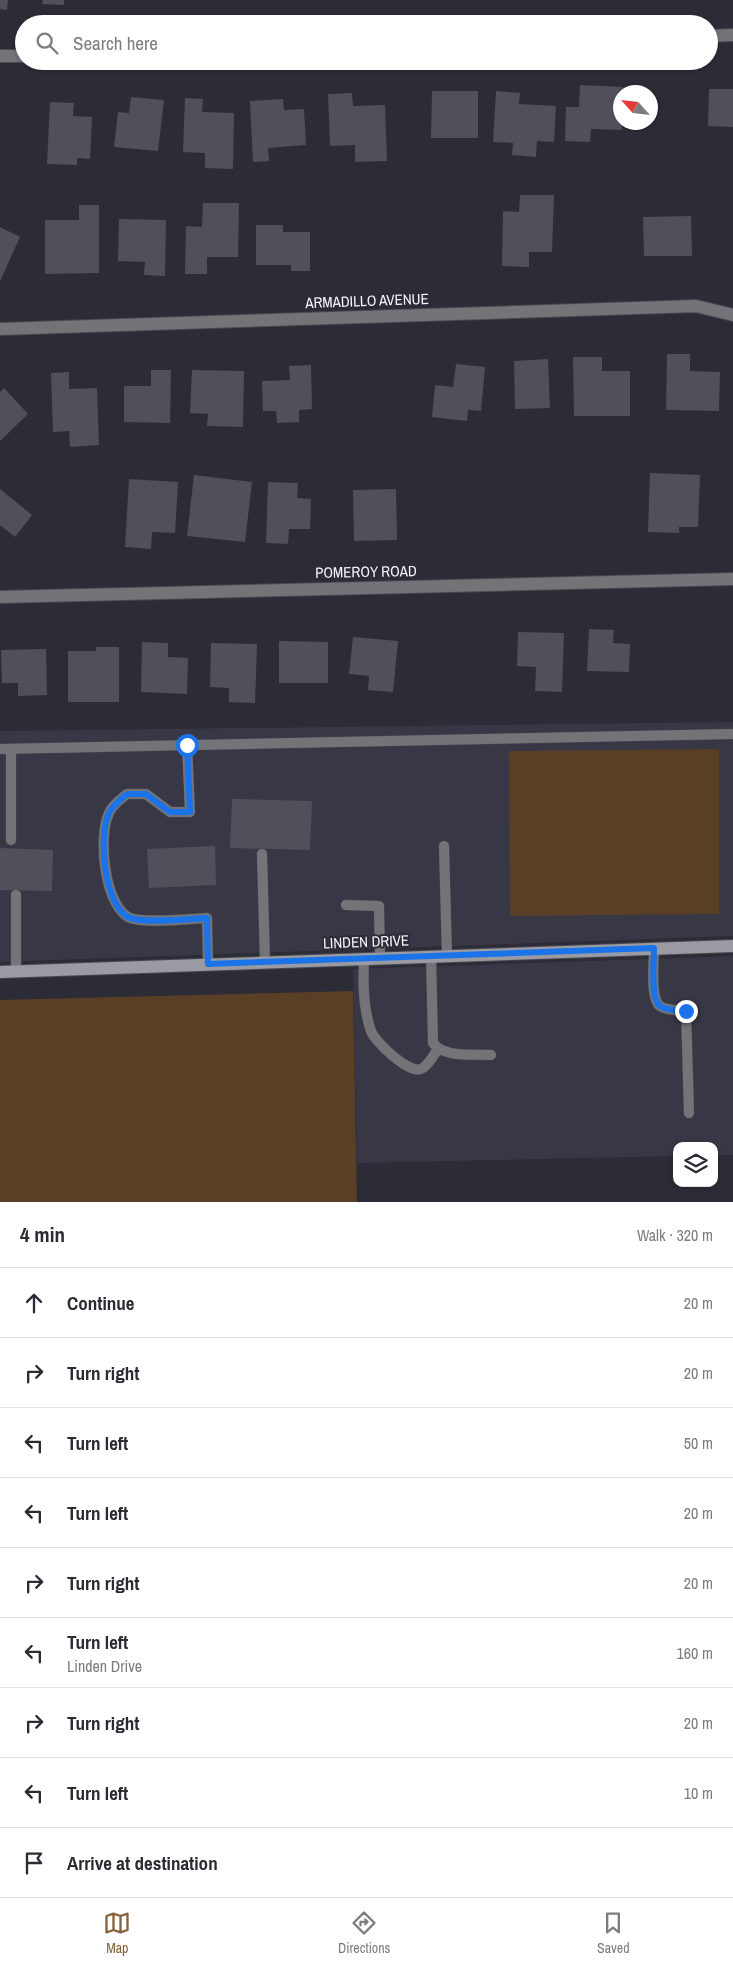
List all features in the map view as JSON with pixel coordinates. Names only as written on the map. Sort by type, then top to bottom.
[{"type":"street","points":[[718,36],[733,35]]},
{"type":"street","points":[[0,56],[15,56]]},
{"type":"street","name":"ARMADILLO AVENUE","points":[[0,329],[696,306],[733,315]]},
{"type":"street","name":"POMEROY ROAD","points":[[0,597],[733,579]]},
{"type":"street","name":"LINDEN DRIVE","points":[[0,972],[733,946]]},
{"type":"lane","points":[[11,840],[5,749],[733,734]]},
{"type":"lane","points":[[187,745],[190,812],[170,812],[146,794],[127,794],[108,813],[104,839],[106,876],[117,907],[126,916],[137,921],[207,918],[208,964]]},
{"type":"lane","points":[[444,846],[447,956]]},
{"type":"lane","points":[[262,854],[265,962]]},
{"type":"lane","points":[[16,895],[16,971]]},
{"type":"lane","points":[[346,906],[379,906],[380,958]]},
{"type":"lane","points":[[654,948],[654,998],[660,1006],[671,1010],[686,1011],[689,1113]]},
{"type":"lane","points":[[431,956],[433,1042],[438,1049],[448,1052],[491,1055]]},
{"type":"lane","points":[[364,959],[363,987],[367,1018],[372,1034],[383,1048],[412,1069],[418,1070],[425,1067],[438,1049]]},
{"type":"shaded area","points":[[733,722],[733,936],[0,962],[0,731]]},
{"type":"shaded area","points":[[719,749],[719,914],[510,916],[509,751]]},
{"type":"shaded area","points":[[733,956],[733,1155],[718,1155],[718,1142],[673,1142],[673,1156],[357,1163],[353,969]]},
{"type":"shaded area","points":[[353,991],[357,1202],[0,1202],[0,1000]]},
{"type":"building","points":[[0,0],[8,0],[7,10],[0,9]]},
{"type":"building","points":[[43,0],[64,0],[64,5],[42,4]]},
{"type":"building","points":[[580,85],[613,87],[613,130],[591,129],[590,142],[565,141],[566,107],[579,107]]},
{"type":"building","points":[[709,89],[733,89],[733,127],[708,126]]},
{"type":"building","points":[[432,91],[478,91],[478,138],[431,138]]},
{"type":"building","points":[[496,91],[520,93],[519,104],[556,106],[554,142],[537,141],[536,157],[512,155],[513,143],[493,142]]},
{"type":"building","points":[[352,93],[353,106],[385,105],[387,161],[355,162],[355,145],[330,146],[328,94]]},
{"type":"building","points":[[131,97],[164,100],[158,151],[114,147],[118,112],[129,113]]},
{"type":"building","points":[[185,98],[203,99],[202,112],[234,113],[233,169],[205,168],[205,153],[183,152]]},
{"type":"building","points":[[283,99],[284,110],[304,109],[306,145],[268,148],[269,161],[253,162],[250,101]]},
{"type":"building","points":[[50,102],[74,103],[73,116],[92,117],[90,159],[77,158],[77,165],[47,164]]},
{"type":"building","points":[[520,195],[554,195],[552,252],[529,252],[529,267],[502,266],[503,211],[519,212]]},
{"type":"building","points":[[203,203],[239,203],[238,257],[207,257],[207,274],[185,274],[186,226],[202,227]]},
{"type":"building","points":[[79,205],[99,205],[99,273],[45,274],[45,220],[79,220]]},
{"type":"building","points":[[691,216],[692,256],[644,256],[643,217]]},
{"type":"building","points":[[119,219],[166,220],[165,276],[144,275],[145,262],[118,261]]},
{"type":"building","points":[[256,225],[283,225],[283,232],[310,232],[310,271],[291,271],[291,265],[256,265]]},
{"type":"building","points":[[0,227],[20,237],[0,281]]},
{"type":"building","points":[[667,354],[690,354],[690,371],[720,372],[719,411],[666,410]]},
{"type":"building","points":[[573,357],[602,357],[602,371],[630,371],[630,416],[574,416]]},
{"type":"building","points":[[548,359],[550,408],[515,409],[514,361]]},
{"type":"building","points":[[456,364],[485,367],[481,411],[468,410],[467,421],[432,417],[435,385],[453,387]]},
{"type":"building","points":[[311,365],[312,409],[299,410],[299,422],[277,423],[276,411],[263,411],[262,381],[290,380],[289,366]]},
{"type":"building","points":[[151,370],[171,370],[170,423],[124,422],[124,386],[151,386]]},
{"type":"building","points":[[192,370],[244,371],[243,427],[207,426],[208,414],[190,413]]},
{"type":"building","points":[[69,372],[69,389],[97,388],[99,445],[70,447],[69,431],[53,432],[51,373]]},
{"type":"building","points":[[4,388],[28,414],[0,441],[0,392]]},
{"type":"building","points":[[650,473],[700,475],[698,527],[679,527],[679,533],[648,532]]},
{"type":"building","points":[[194,475],[252,482],[245,542],[187,536]]},
{"type":"building","points":[[129,479],[178,482],[175,533],[152,532],[151,549],[125,547]]},
{"type":"building","points":[[268,482],[298,483],[297,498],[311,499],[310,529],[289,529],[288,544],[266,543]]},
{"type":"building","points":[[0,489],[32,515],[15,537],[0,525]]},
{"type":"building","points":[[396,489],[397,540],[354,541],[353,490]]},
{"type":"building","points":[[589,629],[614,630],[613,643],[630,644],[629,672],[587,671]]},
{"type":"building","points":[[518,632],[564,633],[562,692],[535,691],[536,667],[517,666]]},
{"type":"building","points":[[353,637],[398,641],[393,692],[368,690],[369,676],[349,674]]},
{"type":"building","points":[[279,641],[328,642],[328,683],[279,683]]},
{"type":"building","points":[[142,642],[168,643],[168,657],[188,658],[187,694],[141,692]]},
{"type":"building","points":[[211,643],[257,644],[255,703],[229,702],[229,688],[210,687]]},
{"type":"building","points":[[96,647],[119,647],[119,702],[68,702],[68,651],[96,651]]},
{"type":"building","points":[[46,649],[47,695],[18,696],[18,683],[2,683],[1,650]]},
{"type":"building","points":[[232,799],[312,801],[310,850],[230,848]]},
{"type":"building","points":[[215,846],[216,885],[149,888],[147,849]]},
{"type":"building","points":[[0,848],[53,850],[52,891],[0,890]]},
{"type":"route","points":[[187,745],[190,812],[170,812],[146,794],[127,794],[108,813],[104,839],[106,876],[117,907],[126,916],[137,921],[207,918],[208,964],[654,948],[654,998],[660,1006],[671,1010],[686,1011]]}]
